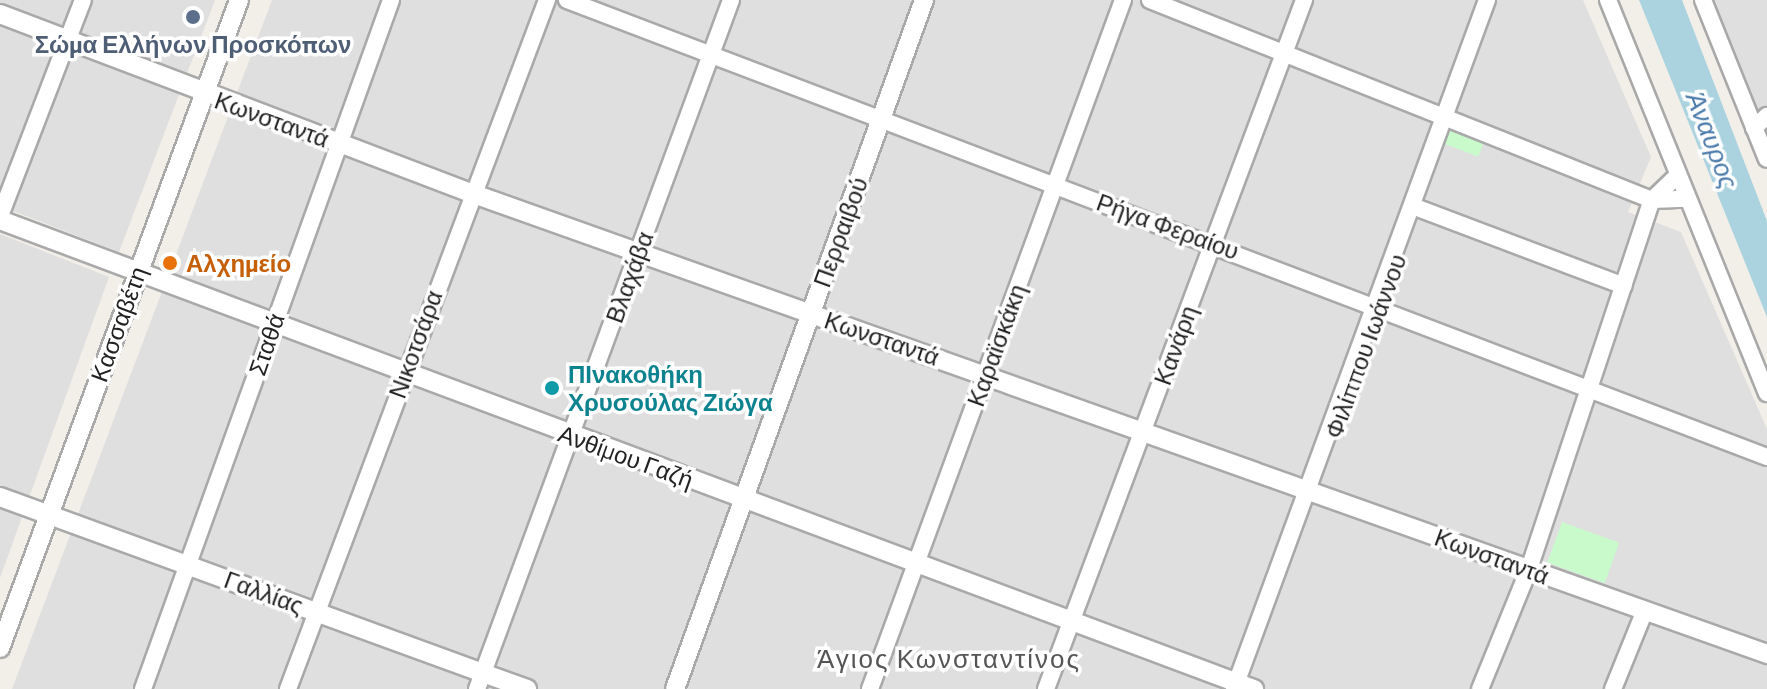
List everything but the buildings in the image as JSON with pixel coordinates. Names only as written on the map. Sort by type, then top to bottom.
[{"type":"street","points":[[0,218],[83,0]]},
{"type":"street","name":"Κασσαβέτη","points":[[0,648],[239,0]]},
{"type":"street","name":"Σταθά","points":[[143,689],[391,0]]},
{"type":"street","name":"Νικοτσάρα","points":[[288,689],[471,193],[547,0]]},
{"type":"street","name":"Ρήγα Φεραίου","points":[[567,0],[1591,384],[1767,457]]},
{"type":"street","name":"Βλαχάβα","points":[[480,681],[731,0]]},
{"type":"street","name":"Περραιβού","points":[[675,689],[924,0]]},
{"type":"street","name":"Καραϊσκάκη","points":[[870,689],[1123,0]]},
{"type":"street","points":[[1150,0],[1652,200],[1685,199]]},
{"type":"street","name":"Κανάρη","points":[[1046,689],[1304,0]]},
{"type":"street","name":"Φιλίππου Ιωάννου","points":[[1241,687],[1487,0]]},
{"type":"street","points":[[1608,0],[1676,177],[1767,393]]},
{"type":"street","points":[[1703,0],[1765,153]]},
{"type":"street","name":"Κωνσταντά","points":[[0,14],[203,94],[471,193],[1767,654]]},
{"type":"street","points":[[1754,128],[1767,116]]},
{"type":"street","points":[[1480,689],[1529,569],[1652,200],[1676,177]]},
{"type":"street","points":[[1415,207],[1624,286]]},
{"type":"street","name":"Ανθίμου Γαζή","points":[[0,218],[273,326],[1072,621],[1241,687]]},
{"type":"street","name":"Γαλλίας","points":[[0,497],[316,611],[480,681],[527,689]]},
{"type":"street","points":[[1613,689],[1645,610]]},
{"type":"shaded area","points":[[0,0],[215,0],[119,252],[0,206]]},
{"type":"shaded area","points":[[272,0],[1583,0],[1651,157],[1628,212],[1681,232],[1767,429],[1767,689],[12,689]]},
{"type":"shaded area","points":[[1712,0],[1767,0],[1767,141],[1748,94]]},
{"type":"shaded area","points":[[0,234],[109,277],[0,578]]},
{"type":"green space","points":[[1451,127],[1485,140],[1478,157],[1445,144]]},
{"type":"green space","points":[[1562,522],[1619,543],[1605,583],[1547,562]]},
{"type":"water","name":"Άναυρος","points":[[1639,0],[1682,0],[1767,221],[1767,317]]},
{"type":"place","name":"Σώμα Ελλήνων Προσκόπων","points":[[193,17]]},
{"type":"place","name":"Αλχημείο","points":[[170,263]]},
{"type":"place","name":"ΠΙνακοθήκη Χρυσούλας Ζιώγα","points":[[552,388]]},
{"type":"district","name":"Άγιος Κωνσταντίνος","points":[[949,658]]}]
